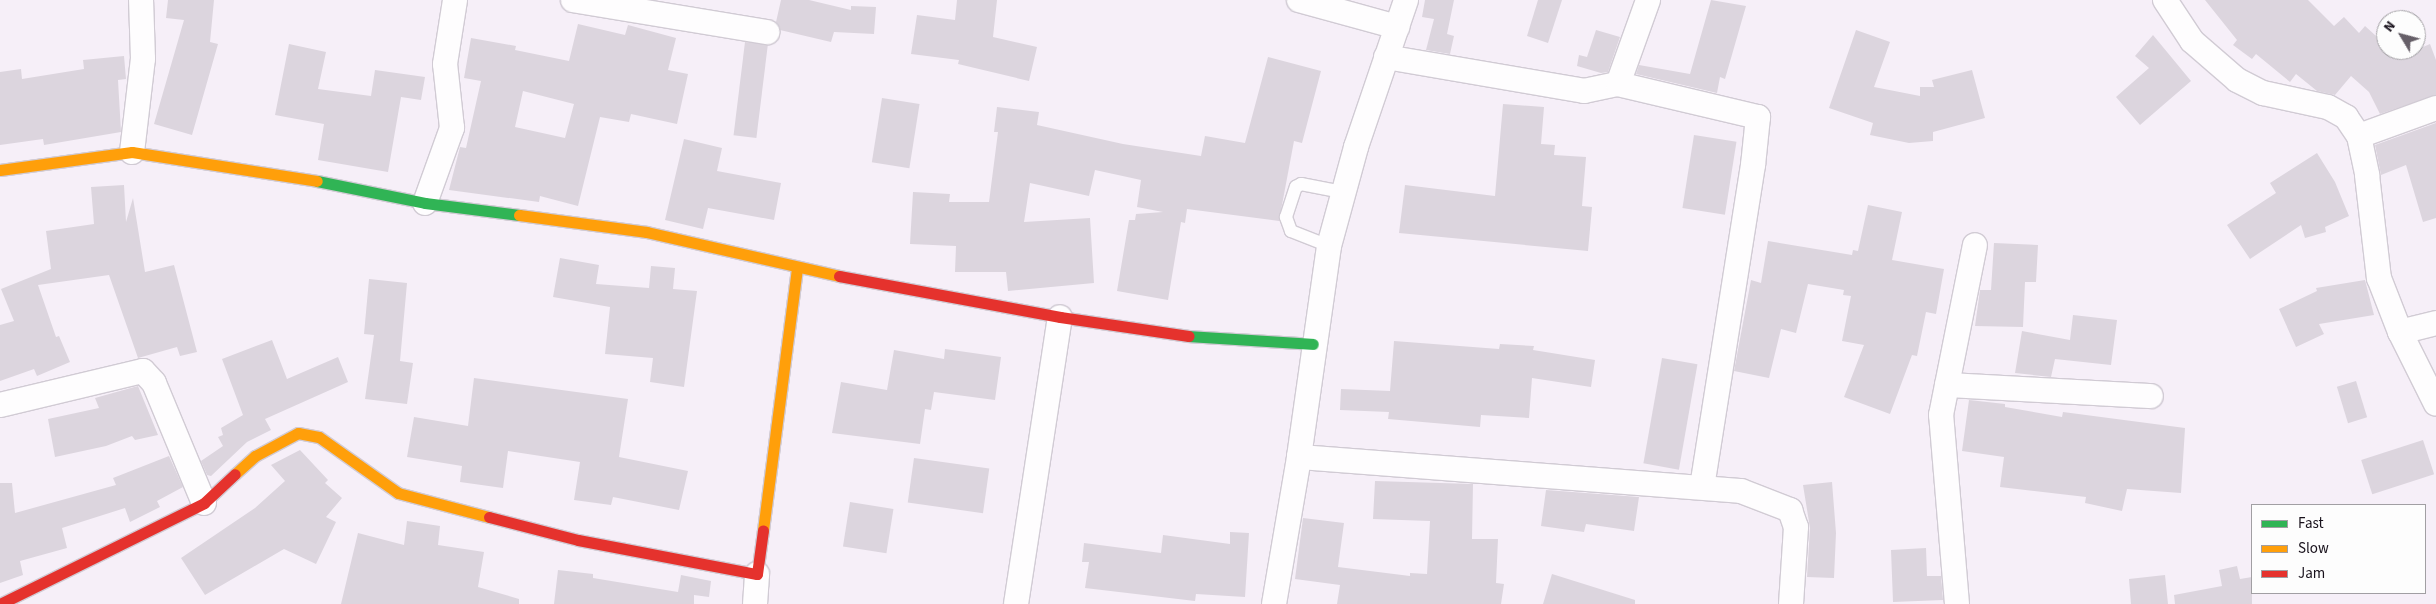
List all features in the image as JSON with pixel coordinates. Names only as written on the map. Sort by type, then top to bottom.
[{"type":"street","points":[[132,152],[143,60],[141,0]]},
{"type":"street","points":[[425,203],[452,128],[445,64],[455,0]]},
{"type":"street","points":[[573,0],[767,32]]},
{"type":"street","points":[[1299,0],[1397,27]]},
{"type":"street","points":[[1274,604],[1299,457],[1313,344],[1329,246],[1342,192],[1406,0]]},
{"type":"street","points":[[1618,84],[1648,0]]},
{"type":"street","points":[[2165,0],[2192,41],[2237,80],[2263,93],[2328,107],[2346,117],[2359,136],[2368,175],[2379,278],[2400,332],[2436,404]]},
{"type":"street","points":[[1386,57],[1584,91],[1618,84],[1758,116],[1753,165],[1702,486]]},
{"type":"street","points":[[2359,136],[2436,108]]},
{"type":"street","points":[[0,170],[132,152],[302,178],[425,203],[647,232],[898,289],[1060,317],[1217,340],[1313,344]]},
{"type":"street","points":[[1957,604],[1941,437],[1941,415],[1975,245]]},
{"type":"street","points":[[755,604],[757,574],[797,267]]},
{"type":"street","points":[[1016,604],[1060,317]]},
{"type":"street","points":[[2400,332],[2436,323]]},
{"type":"street","points":[[0,405],[143,372],[154,383],[204,503]]},
{"type":"street","points":[[1947,385],[2151,396]]},
{"type":"street","points":[[0,604],[204,503],[256,456],[298,433],[319,437],[398,493],[578,540],[757,574]]},
{"type":"street","points":[[1299,457],[1702,486],[1741,491],[1790,510],[1796,527],[1791,604]]},
{"type":"lane","points":[[1329,246],[1291,231],[1286,217],[1296,187],[1301,184],[1342,192]]},
{"type":"building","points":[[168,0],[214,0],[210,42],[218,44],[192,135],[154,124],[184,20],[166,18]]},
{"type":"building","points":[[781,0],[809,0],[851,10],[851,6],[876,7],[874,34],[834,32],[831,42],[780,30],[776,22]]},
{"type":"building","points":[[957,0],[997,0],[993,37],[1037,47],[1029,81],[958,64],[959,60],[911,54],[917,15],[955,20]]},
{"type":"building","points":[[1425,0],[1454,0],[1447,34],[1454,36],[1450,54],[1426,50],[1434,19],[1422,17]]},
{"type":"building","points":[[1538,0],[1562,0],[1548,43],[1527,36]]},
{"type":"building","points":[[1711,0],[1746,6],[1725,79],[1720,77],[1717,93],[1636,74],[1639,65],[1690,74]]},
{"type":"building","points":[[2205,0],[2308,0],[2334,26],[2344,17],[2359,33],[2365,26],[2376,36],[2376,60],[2426,60],[2426,46],[2430,44],[2436,60],[2436,95],[2380,114],[2369,92],[2351,76],[2335,95],[2317,91],[2296,74],[2290,82],[2256,54],[2252,59],[2233,45],[2237,40]]},
{"type":"building","points":[[578,24],[625,35],[628,25],[676,38],[668,70],[688,74],[677,124],[631,114],[629,122],[600,117],[578,206],[540,196],[539,202],[449,190],[460,147],[466,148],[481,81],[464,78],[471,38],[516,46],[515,50],[569,61]],"holes":[[[523,91],[574,104],[565,138],[515,127]]]},
{"type":"building","points":[[1596,30],[1620,37],[1608,72],[1601,73],[1577,66],[1579,55],[1587,57]]},
{"type":"building","points":[[1856,30],[1890,42],[1874,87],[1920,96],[1920,87],[1934,87],[1932,80],[1972,70],[1985,118],[1933,132],[1933,141],[1909,143],[1870,135],[1873,123],[1829,108]]},
{"type":"building","points":[[2153,35],[2191,81],[2140,125],[2116,97],[2149,68],[2135,56]]},
{"type":"building","points":[[745,42],[768,45],[756,138],[734,135]]},
{"type":"building","points":[[289,44],[326,52],[318,89],[371,96],[375,70],[425,77],[421,100],[401,97],[388,172],[318,160],[324,124],[275,115]]},
{"type":"building","points":[[124,56],[126,79],[118,80],[121,132],[44,145],[43,139],[0,145],[0,72],[21,69],[22,79],[84,69],[83,60]]},
{"type":"building","points":[[1268,57],[1321,71],[1302,143],[1294,141],[1279,221],[1187,209],[1185,223],[1181,222],[1168,300],[1117,291],[1129,220],[1135,220],[1136,214],[1163,212],[1137,207],[1141,180],[1095,170],[1089,196],[1030,183],[1024,222],[1090,218],[1094,283],[1008,291],[1006,272],[955,272],[956,246],[910,244],[913,192],[950,194],[949,202],[989,202],[998,132],[994,132],[997,107],[1039,112],[1037,125],[1123,144],[1201,156],[1205,136],[1245,143]]},
{"type":"building","points":[[882,98],[920,104],[909,168],[872,162]]},
{"type":"building","points":[[1503,104],[1544,107],[1541,144],[1555,145],[1554,155],[1586,157],[1582,206],[1592,207],[1588,251],[1399,233],[1405,185],[1495,196]]},
{"type":"building","points":[[2436,123],[2436,218],[2423,222],[2406,165],[2381,175],[2375,145]]},
{"type":"building","points":[[1694,135],[1736,142],[1725,215],[1682,208]]},
{"type":"building","points":[[684,139],[722,148],[717,171],[781,183],[774,220],[708,208],[703,229],[665,220]]},
{"type":"building","points":[[2317,153],[2335,182],[2349,216],[2325,227],[2326,232],[2305,238],[2301,225],[2250,259],[2227,225],[2276,193],[2270,183]]},
{"type":"building","points":[[124,185],[126,222],[133,198],[145,272],[174,265],[197,352],[180,356],[177,347],[138,358],[109,275],[38,285],[56,337],[59,336],[70,362],[37,376],[34,369],[0,381],[0,325],[14,321],[1,289],[51,269],[46,231],[94,224],[91,187]]},
{"type":"building","points":[[1868,205],[1902,212],[1892,260],[1944,269],[1936,314],[1926,312],[1917,356],[1912,355],[1890,414],[1844,397],[1864,345],[1842,341],[1851,296],[1843,295],[1844,290],[1808,284],[1796,333],[1781,329],[1769,378],[1734,371],[1751,280],[1761,283],[1768,241],[1852,255],[1853,250],[1858,251]]},
{"type":"building","points":[[1994,243],[2038,245],[2036,282],[2025,282],[2023,327],[1975,326],[1980,290],[1991,290]]},
{"type":"building","points":[[560,258],[599,265],[596,284],[649,288],[651,266],[675,268],[673,289],[697,291],[684,387],[650,382],[653,358],[605,354],[610,307],[553,297]]},
{"type":"building","points":[[369,279],[407,283],[400,361],[413,363],[407,404],[365,399],[374,335],[364,334]]},
{"type":"building","points":[[2365,280],[2374,315],[2319,324],[2324,334],[2296,347],[2279,309],[2317,291],[2316,288]]},
{"type":"building","points":[[2073,315],[2117,320],[2111,365],[2055,359],[2051,377],[2015,373],[2022,331],[2070,340]]},
{"type":"building","points":[[272,340],[287,379],[338,357],[348,382],[265,419],[271,430],[247,442],[211,476],[207,475],[201,461],[223,446],[218,437],[223,435],[221,428],[243,415],[222,359]]},
{"type":"building","points":[[1394,341],[1499,349],[1500,344],[1534,346],[1533,350],[1595,360],[1591,387],[1532,378],[1529,418],[1481,415],[1480,427],[1388,419],[1389,412],[1340,410],[1341,389],[1390,391]]},
{"type":"building","points":[[945,349],[1001,357],[995,400],[934,392],[931,410],[925,409],[920,444],[832,433],[841,382],[887,390],[894,350],[944,359]]},
{"type":"building","points":[[1662,358],[1697,364],[1679,470],[1643,463]]},
{"type":"building","points":[[474,378],[628,399],[619,457],[688,471],[679,510],[613,497],[611,505],[574,500],[580,462],[508,451],[503,488],[460,482],[462,466],[407,457],[414,417],[468,426]]},
{"type":"building","points":[[2356,381],[2367,417],[2348,423],[2337,387]]},
{"type":"building","points":[[138,386],[158,435],[135,440],[132,436],[106,446],[55,457],[48,419],[99,408],[95,398]]},
{"type":"building","points":[[1969,400],[2005,404],[2005,407],[2062,417],[2063,412],[2185,428],[2181,493],[2127,489],[2122,511],[2085,503],[2086,497],[2000,487],[2004,457],[1962,451]]},
{"type":"building","points":[[2423,440],[2434,474],[2372,494],[2361,460]]},
{"type":"building","points":[[300,450],[328,480],[325,483],[342,498],[326,517],[336,522],[316,564],[284,549],[205,595],[181,558],[255,508],[285,481],[271,465]]},
{"type":"building","points":[[169,456],[183,487],[157,501],[160,507],[130,522],[125,508],[62,528],[67,548],[20,561],[23,575],[0,583],[0,483],[12,483],[15,513],[116,485],[113,478]]},
{"type":"building","points":[[914,458],[989,469],[983,513],[908,503]]},
{"type":"building","points":[[1375,481],[1473,484],[1472,539],[1498,539],[1496,583],[1504,584],[1501,604],[1337,604],[1340,585],[1295,579],[1303,518],[1344,523],[1338,567],[1410,576],[1410,573],[1427,574],[1430,521],[1373,519]]},
{"type":"building","points":[[1832,482],[1836,533],[1834,578],[1807,577],[1810,528],[1803,485]]},
{"type":"building","points":[[1546,490],[1639,497],[1634,531],[1586,524],[1584,532],[1541,526]]},
{"type":"building","points":[[850,502],[893,509],[886,553],[843,546]]},
{"type":"building","points":[[407,521],[440,526],[438,545],[484,552],[478,587],[519,599],[519,604],[341,604],[358,533],[404,545]]},
{"type":"building","points":[[1230,532],[1249,533],[1245,597],[1196,594],[1195,601],[1085,588],[1089,562],[1082,562],[1084,543],[1161,553],[1163,535],[1230,544]]},
{"type":"building","points":[[1926,548],[1927,576],[1941,576],[1943,600],[1893,602],[1891,550]]},
{"type":"building","points":[[2237,566],[2240,579],[2251,577],[2252,604],[2175,604],[2174,595],[2222,586],[2219,570]]},
{"type":"building","points":[[558,570],[593,574],[593,578],[678,592],[681,575],[711,581],[709,597],[694,595],[694,604],[554,604]]},
{"type":"building","points":[[1552,574],[1635,600],[1635,604],[1543,604]]},
{"type":"building","points":[[2165,575],[2168,604],[2131,604],[2129,579]]},
{"type":"traffic: fast","points":[[317,181],[425,203],[519,215]]},
{"type":"traffic: fast","points":[[1189,336],[1313,344]]},
{"type":"traffic: slow","points":[[0,170],[132,152],[317,181]]},
{"type":"traffic: slow","points":[[519,215],[647,232],[839,276]]},
{"type":"traffic: slow","points":[[763,530],[797,267]]},
{"type":"traffic: slow","points":[[235,474],[255,456],[298,433],[319,437],[398,493],[489,517]]},
{"type":"traffic: jam","points":[[839,276],[1060,317],[1189,336]]},
{"type":"traffic: jam","points":[[0,604],[204,503],[235,474]]},
{"type":"traffic: jam","points":[[489,517],[578,540],[757,574],[763,530]]}]
